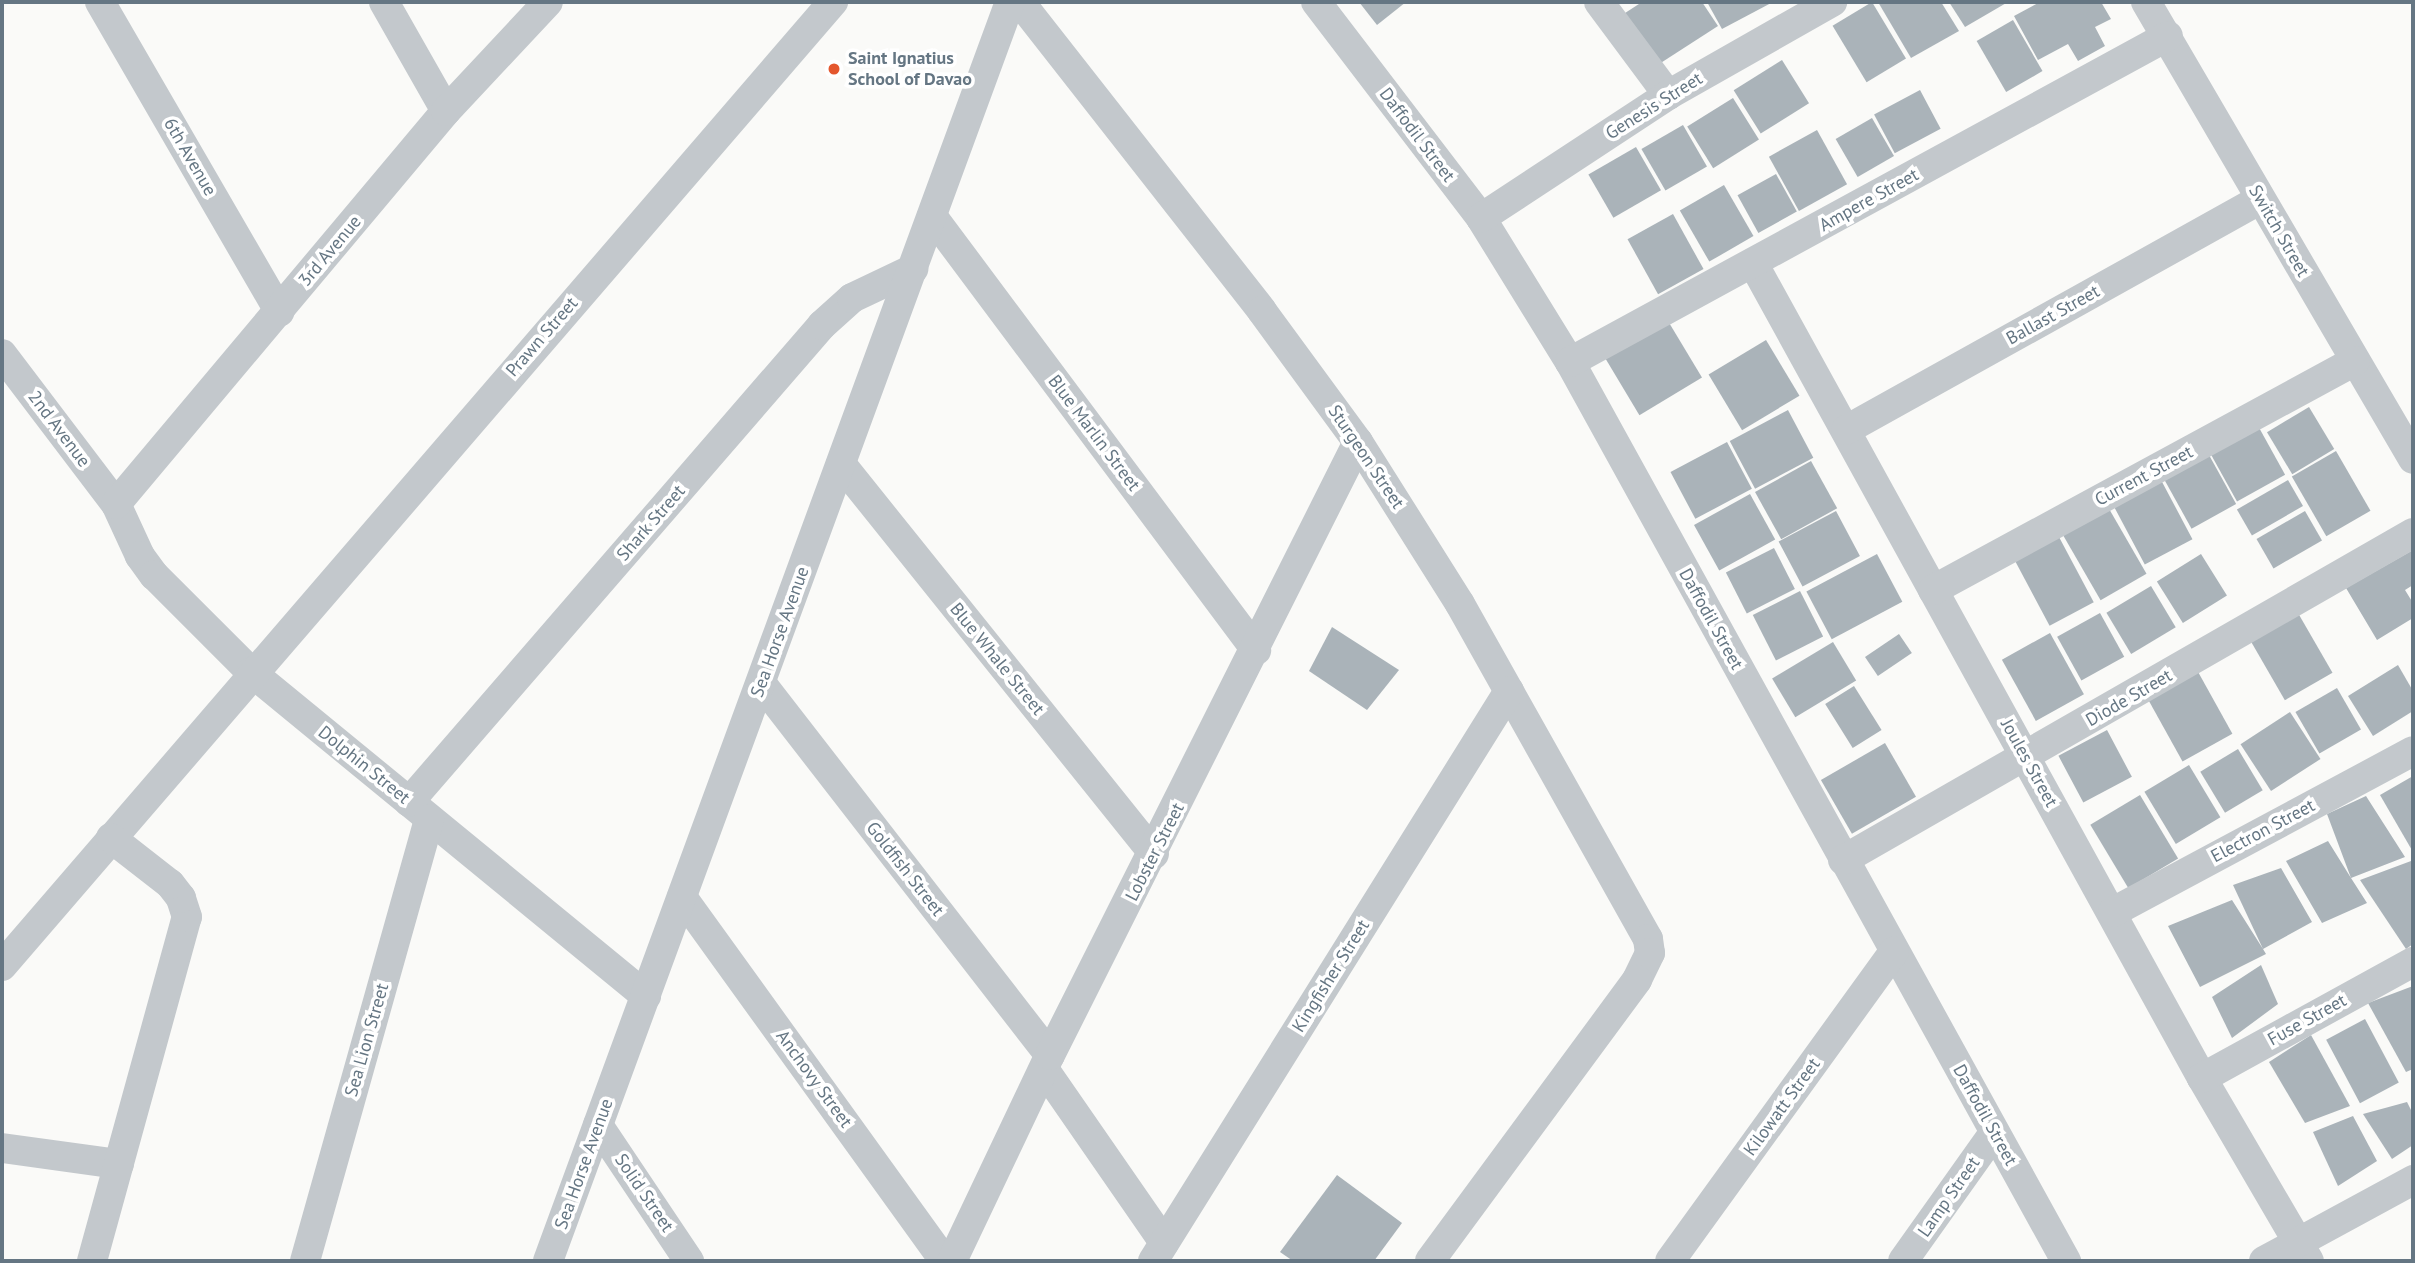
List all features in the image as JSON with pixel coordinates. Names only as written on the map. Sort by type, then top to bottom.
[{"type":"street","name":"6th Avenue","points":[[100,2],[280,312]]},
{"type":"street","points":[[384,2],[446,111]]},
{"type":"street","name":"3rd Avenue","points":[[116,503],[280,312],[446,111],[548,2]]},
{"type":"street","name":"Prawn Street","points":[[2,966],[251,672],[833,2]]},
{"type":"street","name":"Sea Horse Avenue","points":[[548,1261],[1010,2]]},
{"type":"street","name":"Sturgeon Street","points":[[1020,2],[1262,311],[1358,442],[1509,691],[1642,924],[1650,953],[1637,981],[1430,1261]]},
{"type":"street","name":"Daffodil Street","points":[[1316,2],[1481,218],[1570,362],[2066,1261]]},
{"type":"street","points":[[1599,2],[1668,95]]},
{"type":"street","name":"Genesis Street","points":[[1481,218],[1668,95],[1832,2]]},
{"type":"street","name":"Switch Street","points":[[2146,2],[2413,459]]},
{"type":"street","name":"Ampere Street","points":[[1570,362],[2168,36]]},
{"type":"street","name":"Ballast Street","points":[[1846,430],[2260,200]]},
{"type":"street","name":"Blue Marlin Street","points":[[932,216],[1255,650]]},
{"type":"street","name":"Joules Street","points":[[1753,263],[2202,1077],[2304,1251]]},
{"type":"street","name":"Shark Street","points":[[419,810],[822,325],[852,298],[912,269]]},
{"type":"street","name":"2nd Avenue","points":[[2,354],[116,503]]},
{"type":"street","name":"Current Street","points":[[1933,590],[2355,361]]},
{"type":"street","name":"Lobster Street","points":[[953,1261],[1047,1062],[1154,854],[1358,442]]},
{"type":"street","name":"Blue Whale Street","points":[[841,464],[1154,854]]},
{"type":"street","name":"Dolphin Street","points":[[116,503],[134,544],[154,575],[251,672],[646,996]]},
{"type":"street","name":"Diode Street","points":[[1843,860],[2413,533]]},
{"type":"street","name":"Goldfish Street","points":[[761,683],[1047,1062],[1159,1252]]},
{"type":"street","name":"Kingfisher Street","points":[[1159,1252],[1509,691]]},
{"type":"street","name":"Electron Street","points":[[2113,912],[2413,751]]},
{"type":"street","name":"Sea Lion Street","points":[[305,1261],[419,810]]},
{"type":"street","points":[[92,1261],[187,918],[181,898],[170,884],[111,838]]},
{"type":"street","name":"Anchovy Street","points":[[682,897],[945,1261]]},
{"type":"street","name":"Kilowatt Street","points":[[1670,1261],[1894,952]]},
{"type":"street","name":"Fuse Street","points":[[2202,1077],[2413,962]]},
{"type":"street","name":"Solid Street","points":[[598,1125],[689,1261]]},
{"type":"street","name":"Lamp Street","points":[[1903,1261],[1994,1133]]},
{"type":"street","points":[[2,1148],[120,1164]]},
{"type":"street","points":[[2264,1261],[2304,1251],[2413,1180]]},
{"type":"building","points":[[1359,2],[1406,2],[1377,25]]},
{"type":"building","points":[[1642,2],[1702,2],[1718,26],[1656,66],[1622,15]]},
{"type":"building","points":[[1707,2],[1773,2],[1722,29]]},
{"type":"building","points":[[1872,2],[1906,59],[1867,82],[1833,26]]},
{"type":"building","points":[[1878,2],[1941,2],[1959,31],[1911,58]]},
{"type":"building","points":[[1949,2],[2008,2],[1965,27]]},
{"type":"building","points":[[2040,2],[2101,2],[2111,19],[2095,27],[2105,46],[2078,61],[2068,44],[2038,60],[2014,16]]},
{"type":"building","points":[[2013,20],[2042,71],[2006,92],[1977,41]]},
{"type":"building","points":[[1782,60],[1809,103],[1761,133],[1734,90]]},
{"type":"building","points":[[1920,90],[1941,129],[1895,153],[1874,114]]},
{"type":"building","points":[[1733,98],[1759,140],[1713,168],[1687,127]]},
{"type":"building","points":[[1872,118],[1894,156],[1858,177],[1836,139]]},
{"type":"building","points":[[1683,125],[1707,167],[1665,191],[1641,149]]},
{"type":"building","points":[[1817,130],[1847,184],[1799,211],[1769,157]]},
{"type":"building","points":[[1636,147],[1661,190],[1613,218],[1588,174]]},
{"type":"building","points":[[1776,174],[1797,212],[1758,233],[1738,195]]},
{"type":"building","points":[[1724,185],[1754,236],[1709,262],[1680,210]]},
{"type":"building","points":[[1673,214],[1704,269],[1658,294],[1628,239]]},
{"type":"building","points":[[1668,321],[1702,378],[1639,415],[1605,359]]},
{"type":"building","points":[[1766,340],[1799,396],[1742,430],[1709,375]]},
{"type":"building","points":[[2309,407],[2334,449],[2292,474],[2267,432]]},
{"type":"building","points":[[1788,410],[1813,458],[1755,489],[1730,441]]},
{"type":"building","points":[[2257,424],[2285,475],[2237,501],[2209,451]]},
{"type":"building","points":[[1727,442],[1752,489],[1695,519],[1670,472]]},
{"type":"building","points":[[2336,451],[2370,511],[2326,536],[2292,476]]},
{"type":"building","points":[[2209,455],[2236,504],[2192,529],[2164,480]]},
{"type":"building","points":[[1811,461],[1837,508],[1781,539],[1755,492]]},
{"type":"building","points":[[2161,480],[2192,539],[2145,565],[2113,505]]},
{"type":"building","points":[[2288,480],[2303,506],[2252,535],[2237,510]]},
{"type":"building","points":[[1750,494],[1775,539],[1719,571],[1694,525]]},
{"type":"building","points":[[2108,507],[2146,574],[2101,600],[2062,534]]},
{"type":"building","points":[[1836,511],[1860,556],[1803,587],[1779,542]]},
{"type":"building","points":[[2305,511],[2322,540],[2274,568],[2257,539]]},
{"type":"building","points":[[2059,537],[2094,602],[2050,626],[2015,560]]},
{"type":"building","points":[[1774,548],[1795,589],[1747,614],[1726,573]]},
{"type":"building","points":[[2413,550],[2413,585],[2405,590],[2413,603],[2413,618],[2377,640],[2346,588]]},
{"type":"building","points":[[1877,554],[1902,602],[1832,639],[1806,592]]},
{"type":"building","points":[[2201,554],[2227,596],[2183,623],[2157,582]]},
{"type":"building","points":[[2151,586],[2176,627],[2131,654],[2106,613]]},
{"type":"building","points":[[1800,591],[1823,636],[1776,661],[1753,615]]},
{"type":"building","points":[[2100,613],[2124,657],[2081,680],[2057,637]]},
{"type":"building","points":[[2298,613],[2332,673],[2285,700],[2250,640]]},
{"type":"building","points":[[1332,627],[1399,670],[1367,710],[1309,671]]},
{"type":"building","points":[[2050,633],[2084,694],[2036,721],[2002,660]]},
{"type":"building","points":[[1899,634],[1912,653],[1878,676],[1865,657]]},
{"type":"building","points":[[1833,642],[1856,681],[1795,717],[1772,679]]},
{"type":"building","points":[[2398,665],[2413,691],[2413,711],[2373,736],[2348,696]]},
{"type":"building","points":[[2197,670],[2232,734],[2183,761],[2147,698]]},
{"type":"building","points":[[1854,686],[1882,730],[1853,748],[1825,704]]},
{"type":"building","points":[[2337,688],[2361,730],[2319,754],[2295,712]]},
{"type":"building","points":[[2290,712],[2320,759],[2271,791],[2241,744]]},
{"type":"building","points":[[2107,730],[2132,777],[2083,803],[2058,756]]},
{"type":"building","points":[[1885,743],[1916,797],[1852,834],[1821,780]]},
{"type":"building","points":[[2238,749],[2263,790],[2225,813],[2200,772]]},
{"type":"building","points":[[2189,765],[2220,817],[2176,844],[2144,792]]},
{"type":"building","points":[[2413,776],[2413,852],[2380,795]]},
{"type":"building","points":[[2140,795],[2178,858],[2128,888],[2090,825]]},
{"type":"building","points":[[2366,796],[2405,857],[2351,878],[2327,814]]},
{"type":"building","points":[[2328,841],[2367,903],[2322,923],[2286,861]]},
{"type":"building","points":[[2411,861],[2413,944],[2406,949],[2360,880]]},
{"type":"building","points":[[2281,868],[2312,922],[2263,949],[2233,885]]},
{"type":"building","points":[[2232,900],[2266,954],[2200,987],[2168,926]]},
{"type":"building","points":[[2261,965],[2278,1004],[2232,1038],[2212,997]]},
{"type":"building","points":[[2413,986],[2413,1069],[2406,1072],[2368,1003]]},
{"type":"building","points":[[2365,1019],[2399,1083],[2360,1103],[2326,1040]]},
{"type":"building","points":[[2311,1035],[2350,1106],[2305,1123],[2269,1062]]},
{"type":"building","points":[[2407,1102],[2413,1114],[2413,1145],[2392,1159],[2363,1114]]},
{"type":"building","points":[[2353,1116],[2377,1161],[2338,1186],[2313,1132]]},
{"type":"building","points":[[1337,1175],[1402,1223],[1374,1261],[1293,1261],[1280,1252]]},
{"type":"place","name":"Saint Ignatius School of Davao","points":[[834,69]]}]
